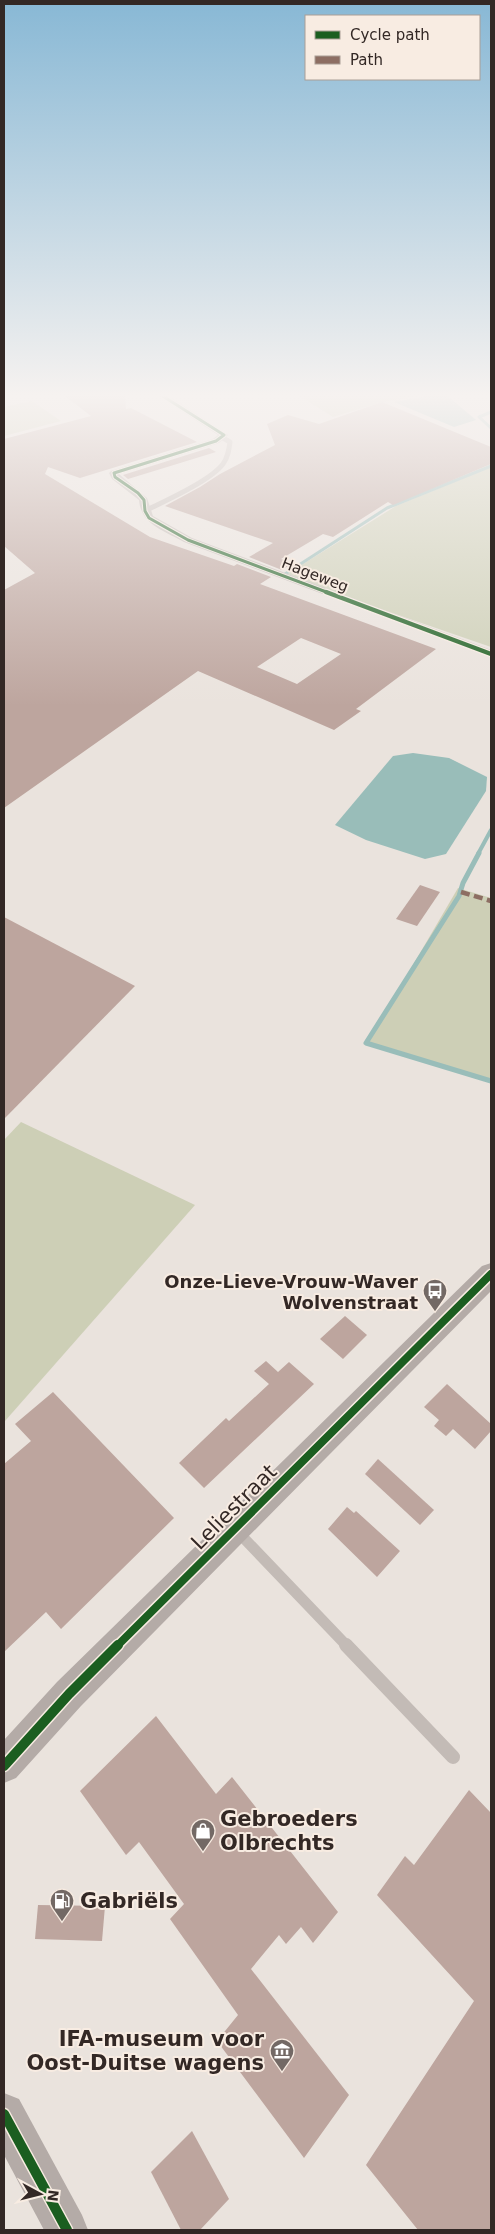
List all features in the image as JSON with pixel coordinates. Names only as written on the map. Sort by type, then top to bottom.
[{"type":"street","name":"Hageweg","points":[[142,497],[144,500],[144,511],[155,522],[188,540],[491,654]]},
{"type":"street","name":"Leliestraat","points":[[4,1766],[70,1694],[491,1274]]},
{"type":"street","points":[[4,2114],[67,2230]]},
{"type":"lane","points":[[144,511],[170,497]]},
{"type":"lane","points":[[235,1529],[453,1757]]},
{"type":"green space","points":[[417,497],[491,497],[491,647],[287,574],[396,506]]},
{"type":"green space","points":[[458,888],[491,898],[491,1080],[368,1042]]},
{"type":"green space","points":[[21,1122],[195,1205],[5,1421],[4,1140]]},
{"type":"water","points":[[413,753],[449,758],[487,777],[486,791],[446,854],[425,859],[366,840],[335,825],[393,756]]},
{"type":"building","points":[[4,497],[84,497],[150,537],[234,566],[237,564],[271,577],[260,584],[436,649],[356,709],[361,711],[334,730],[198,671],[4,808],[4,590],[35,573],[4,546]],"holes":[[[301,638],[341,654],[297,684],[257,667]]]},
{"type":"building","points":[[181,497],[412,497],[393,505],[388,502],[333,537],[323,534],[281,559],[293,563],[282,570],[249,557],[273,543],[165,506]]},
{"type":"building","points":[[420,885],[440,892],[417,926],[396,919]]},
{"type":"building","points":[[4,917],[135,986],[4,1119]]},
{"type":"building","points":[[345,1316],[367,1335],[343,1359],[320,1339]]},
{"type":"building","points":[[266,1361],[278,1372],[289,1362],[314,1384],[204,1488],[179,1463],[226,1418],[229,1421],[269,1384],[254,1371]]},
{"type":"building","points":[[447,1384],[491,1424],[491,1431],[475,1449],[453,1429],[446,1436],[434,1426],[439,1420],[424,1407]]},
{"type":"building","points":[[53,1392],[174,1518],[61,1629],[46,1612],[4,1652],[4,1464],[31,1441],[15,1424]]},
{"type":"building","points":[[378,1459],[434,1510],[420,1525],[365,1474]]},
{"type":"building","points":[[347,1507],[354,1513],[356,1511],[400,1551],[377,1577],[328,1529]]},
{"type":"building","points":[[156,1716],[216,1794],[232,1777],[338,1912],[313,1943],[301,1927],[286,1944],[279,1935],[251,1969],[349,2095],[304,2158],[217,2041],[238,2015],[170,1919],[184,1904],[139,1842],[126,1855],[80,1791]]},
{"type":"building","points":[[469,1790],[491,1813],[491,2230],[418,2230],[366,2165],[474,2001],[377,1895],[405,1856],[414,1865]]},
{"type":"building","points":[[38,1905],[105,1906],[102,1941],[35,1939]]},
{"type":"building","points":[[192,2131],[229,2199],[200,2230],[181,2230],[151,2172]]},
{"type":"waterway","points":[[285,574],[387,508],[414,497]]},
{"type":"waterway","points":[[478,854],[491,830]]},
{"type":"waterway","points":[[479,853],[463,883],[459,896],[366,1043],[491,1081]]},
{"type":"marked path","points":[[461,892],[491,901]]},
{"type":"cycle path","points":[[142,497],[149,518],[188,540],[491,654]]},
{"type":"cycle path","points":[[4,1766],[69,1694],[491,1274]]},
{"type":"cycle path","points":[[4,2114],[67,2230]]},
{"type":"place","name":"Onze-Lieve-Vrouw-Waver Wolvenstraat","points":[[435,1312]]},
{"type":"place","name":"Gebroeders Olbrechts","points":[[203,1852]]},
{"type":"place","name":"Gabriëls","points":[[62,1922]]},
{"type":"place","name":"IFA-museum voor Oost-Duitse wagens","points":[[282,2072]]}]
